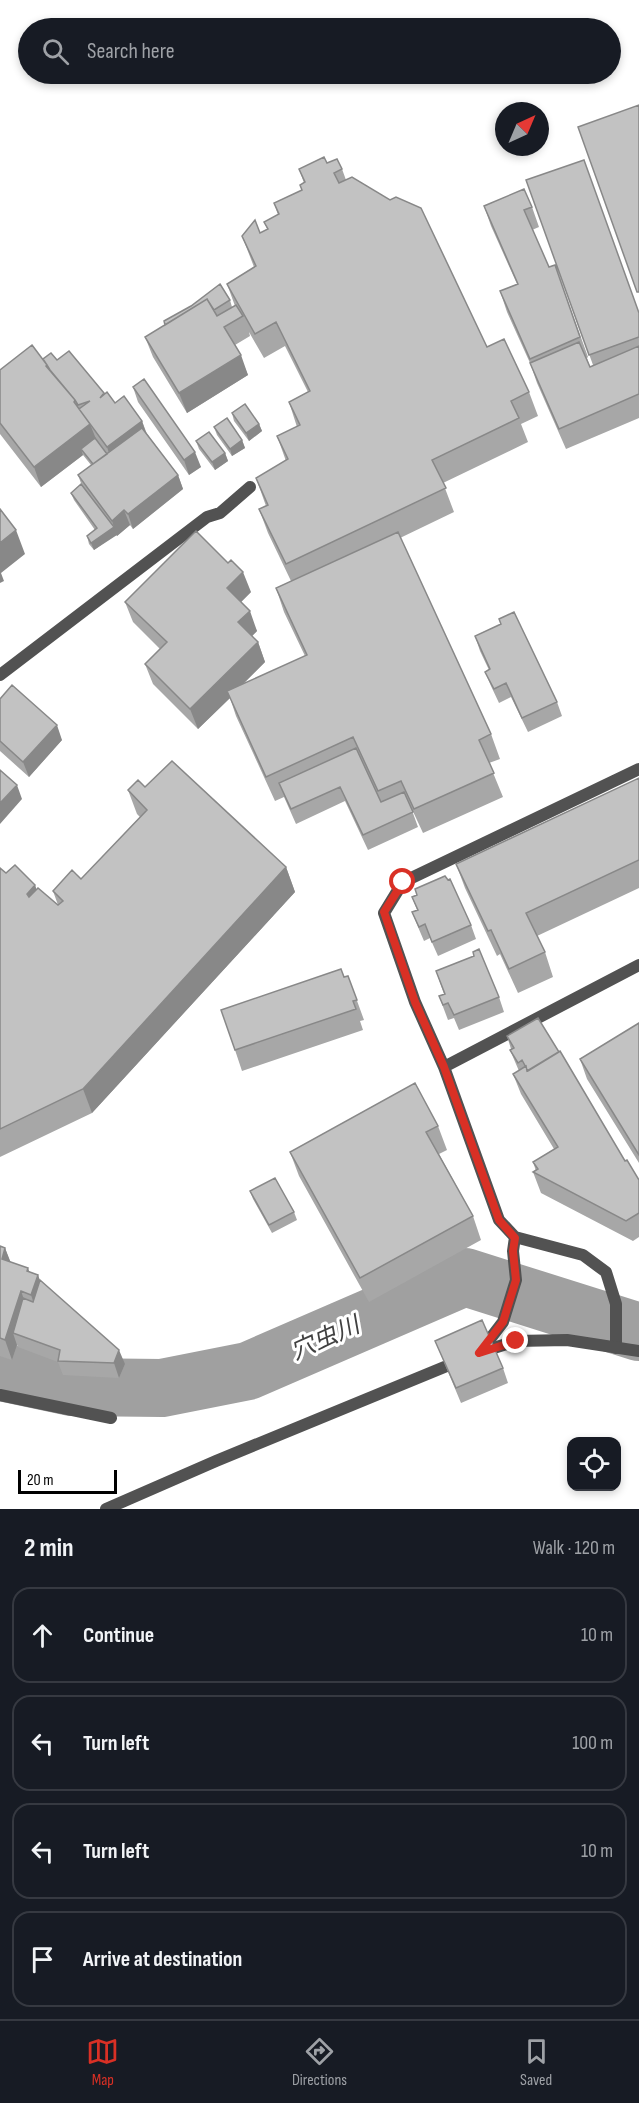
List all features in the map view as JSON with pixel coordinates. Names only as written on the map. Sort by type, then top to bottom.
[{"type":"street","points":[[0,675],[207,517],[220,513],[250,487]]},
{"type":"street","points":[[616,1348],[616,1304],[606,1272],[583,1255],[515,1238],[499,1220],[444,1067],[415,1002],[384,912],[403,882],[639,769]]},
{"type":"street","points":[[444,1067],[639,964]]},
{"type":"street","points":[[479,1353],[503,1322],[516,1280],[513,1251],[515,1238]]},
{"type":"street","points":[[106,1509],[216,1461],[479,1353],[516,1341],[567,1340],[639,1351]]},
{"type":"street","points":[[0,1395],[111,1418]]},
{"type":"building","points":[[639,105],[639,292],[637,292],[578,127]]},
{"type":"building","points":[[324,157],[327,163],[337,159],[342,169],[334,173],[339,183],[352,177],[390,200],[396,197],[421,208],[487,347],[504,339],[529,392],[511,401],[519,418],[432,460],[446,488],[286,564],[259,509],[268,505],[256,478],[288,459],[277,436],[300,425],[289,402],[310,391],[276,322],[255,334],[227,284],[256,266],[242,236],[255,220],[260,233],[268,229],[264,222],[279,214],[274,203],[302,190],[300,185],[305,182],[299,169]]},
{"type":"building","points":[[584,160],[639,313],[639,337],[589,355],[526,180]]},
{"type":"building","points":[[524,189],[532,207],[524,210],[549,267],[555,265],[580,337],[530,359],[500,291],[518,284],[484,206]]},
{"type":"building","points":[[220,284],[230,300],[214,310],[207,299],[165,325],[164,321],[191,306]]},
{"type":"building","points":[[207,299],[217,316],[236,305],[243,316],[224,327],[241,355],[179,393],[145,337]]},
{"type":"building","points":[[579,342],[590,367],[639,346],[639,394],[559,429],[530,363]]},
{"type":"building","points":[[32,345],[46,366],[75,400],[74,402],[90,424],[34,467],[0,423],[0,370]]},
{"type":"building","points":[[69,351],[104,393],[100,398],[107,392],[115,403],[124,396],[142,421],[107,447],[79,409],[90,401],[78,405],[43,359],[51,353],[57,360]]},
{"type":"building","points":[[144,379],[195,452],[184,460],[133,387]]},
{"type":"building","points":[[245,404],[259,424],[246,433],[232,413]]},
{"type":"building","points":[[227,418],[242,440],[230,449],[214,427]]},
{"type":"building","points":[[142,428],[178,475],[128,514],[124,510],[112,521],[78,475]]},
{"type":"building","points":[[209,432],[225,453],[212,462],[196,441]]},
{"type":"building","points":[[95,438],[107,454],[93,464],[81,449]]},
{"type":"building","points":[[81,484],[114,527],[91,543],[87,536],[97,528],[71,493]]},
{"type":"building","points":[[0,509],[16,530],[0,543]]},
{"type":"building","points":[[196,531],[228,563],[231,560],[243,572],[227,588],[250,611],[238,622],[258,642],[190,709],[145,664],[167,642],[125,602]]},
{"type":"building","points":[[398,532],[491,734],[479,740],[494,773],[414,809],[401,781],[378,791],[353,737],[266,777],[227,691],[307,655],[276,588]]},
{"type":"building","points":[[514,612],[557,702],[522,718],[506,683],[494,689],[485,672],[490,669],[475,636],[501,624],[499,619]]},
{"type":"building","points":[[12,685],[57,725],[23,762],[0,741],[0,699]]},
{"type":"building","points":[[356,748],[381,802],[404,792],[413,812],[363,835],[340,787],[291,809],[279,783]]},
{"type":"building","points":[[172,761],[286,867],[83,1089],[0,1129],[0,868],[6,873],[15,865],[35,885],[27,894],[29,897],[38,888],[58,905],[63,901],[53,891],[72,870],[81,879],[147,810],[128,790],[138,780],[145,787]]},
{"type":"building","points":[[0,770],[17,785],[0,803]]},
{"type":"building","points":[[639,778],[639,860],[526,913],[545,952],[509,969],[456,864]]},
{"type":"building","points":[[445,876],[448,880],[450,879],[471,925],[432,942],[425,924],[419,927],[412,912],[418,910],[412,897],[417,895],[415,889]]},
{"type":"building","points":[[479,949],[499,997],[454,1015],[448,1003],[443,1005],[439,996],[445,994],[436,971],[474,956],[473,952]]},
{"type":"building","points":[[341,969],[344,977],[348,976],[357,1000],[353,1001],[356,1009],[235,1050],[221,1010]]},
{"type":"building","points":[[538,1018],[559,1052],[528,1071],[522,1060],[518,1063],[510,1050],[514,1048],[507,1036]]},
{"type":"building","points":[[639,1023],[639,1155],[580,1059]]},
{"type":"building","points":[[560,1051],[625,1161],[627,1160],[639,1180],[639,1213],[626,1221],[533,1172],[538,1169],[533,1162],[558,1147],[513,1074],[526,1066],[527,1071]]},
{"type":"building","points":[[415,1083],[438,1126],[426,1132],[473,1216],[360,1278],[290,1152]]},
{"type":"building","points":[[275,1178],[294,1212],[269,1225],[250,1191]]},
{"type":"building","points":[[0,1246],[5,1248],[2,1259],[28,1268],[27,1271],[38,1275],[31,1295],[21,1291],[5,1340],[0,1338]]},
{"type":"building","points":[[40,1280],[119,1350],[114,1363],[58,1361],[60,1350],[13,1333],[23,1298],[33,1302]]},
{"type":"building","points":[[482,1320],[503,1368],[456,1388],[435,1341]]},
{"type":"waterway","name":"穴虫川","points":[[0,1372],[72,1387],[162,1388],[248,1371],[465,1277],[639,1332]]},
{"type":"route","points":[[403,882],[384,912],[415,1002],[444,1067],[499,1220],[515,1238],[513,1251],[516,1280],[503,1322],[479,1353],[516,1341]]}]
